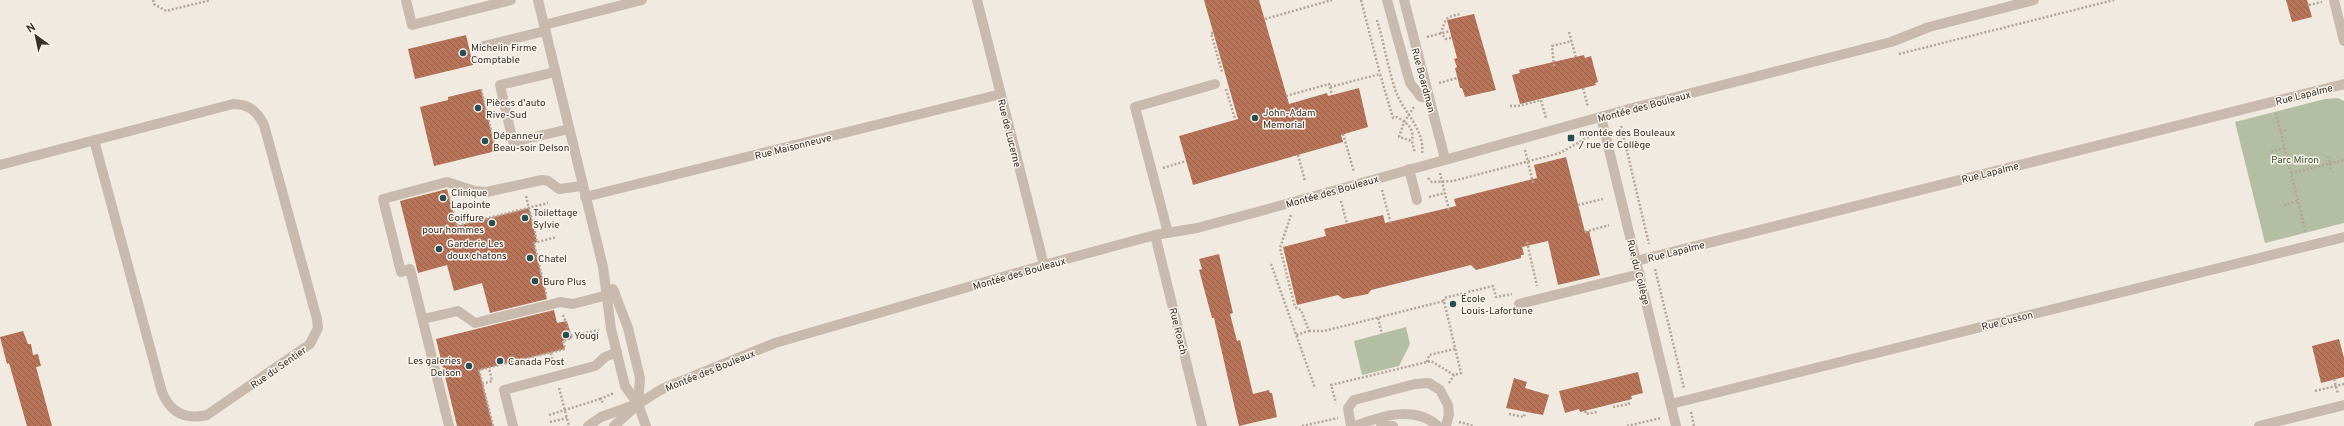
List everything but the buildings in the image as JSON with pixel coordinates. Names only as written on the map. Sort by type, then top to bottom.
[{"type":"street","points":[[406,0],[412,25],[511,0]]},
{"type":"street","points":[[538,0],[582,186],[611,294],[617,352],[625,386],[638,404],[646,426]]},
{"type":"street","points":[[484,46],[642,0]]},
{"type":"street","name":"Rue de Lucerne","points":[[977,0],[1044,265]]},
{"type":"street","points":[[1387,0],[1410,83],[1421,97],[1429,98]]},
{"type":"street","name":"Rue Boardman","points":[[1404,0],[1445,159]]},
{"type":"street","name":"Montée des Bouleaux","points":[[614,426],[638,404],[662,389],[776,343],[1044,265],[1155,235],[1197,228],[1601,117],[1891,42],[1929,27],[2034,0]]},
{"type":"street","points":[[2334,0],[2344,41]]},
{"type":"street","points":[[555,72],[500,85],[513,142],[569,129]]},
{"type":"street","points":[[1168,233],[1135,107],[1215,84]]},
{"type":"street","name":"Rue Lapalme","points":[[1636,260],[2344,84]]},
{"type":"street","name":"Rue Maisonneuve","points":[[585,197],[1001,94]]},
{"type":"street","name":"Rue du Sentier","points":[[0,165],[94,140],[233,104],[243,104],[251,108],[259,115],[264,125],[317,319],[318,328],[310,344],[207,415],[187,417],[174,410],[162,392],[94,140]]},
{"type":"street","name":"Rue du Collège","points":[[1601,117],[1676,426]]},
{"type":"street","points":[[1408,169],[1417,200]]},
{"type":"street","points":[[449,426],[410,269],[401,272],[382,199],[447,182],[480,192],[542,180],[548,181],[559,189],[582,186]]},
{"type":"street","name":"Rue Roach","points":[[1155,235],[1202,426]]},
{"type":"street","name":"Rue Cusson","points":[[1671,404],[2344,237]]},
{"type":"street","points":[[1519,304],[1640,274]]},
{"type":"street","points":[[422,319],[458,311],[475,322],[560,302],[573,304],[611,294]]},
{"type":"street","points":[[611,294],[628,328],[640,378],[638,404]]},
{"type":"street","points":[[513,426],[504,390],[595,366],[608,355],[617,352]]},
{"type":"street","points":[[1351,426],[1348,408],[1354,400],[1423,383],[1436,386],[1443,395],[1449,409],[1446,426]]},
{"type":"street","name":"Montée des Bouleaux","points":[[588,426],[601,417],[638,404]]},
{"type":"street","points":[[2259,426],[2344,405]]},
{"type":"street","points":[[1355,426],[1381,416],[1403,414],[1432,421],[1438,426]]},
{"type":"street","points":[[1381,426],[1393,426]]},
{"type":"path","points":[[153,0],[154,4],[166,11],[211,0]]},
{"type":"path","points":[[1265,19],[1332,0]]},
{"type":"path","points":[[1361,0],[1393,118],[1397,117],[1410,125],[1413,132],[1412,141],[1415,153]]},
{"type":"path","points":[[2098,0],[2099,4]]},
{"type":"path","points":[[2309,5],[2330,0]]},
{"type":"path","points":[[1441,33],[1448,17],[1461,14]]},
{"type":"path","points":[[1425,37],[1450,31]]},
{"type":"path","points":[[1570,32],[1576,58]]},
{"type":"path","points":[[1441,33],[1446,39],[1451,38]]},
{"type":"path","points":[[1554,66],[1552,46],[1572,41]]},
{"type":"path","points":[[1330,87],[1380,74]]},
{"type":"path","points":[[1437,83],[1458,78]]},
{"type":"path","points":[[1286,96],[1329,84],[1332,95]]},
{"type":"path","points":[[1583,88],[1589,110]]},
{"type":"path","points":[[481,89],[496,151]]},
{"type":"path","points":[[1510,106],[1518,106],[1541,100],[1547,123]]},
{"type":"path","points":[[1412,141],[1399,137],[1404,122],[1414,107]]},
{"type":"path","points":[[2276,112],[2306,233]]},
{"type":"path","name":"Rue du Collège","points":[[1621,126],[1648,238]]},
{"type":"path","points":[[2280,131],[2287,130]]},
{"type":"path","points":[[1343,134],[1354,173]]},
{"type":"path","points":[[1427,175],[1432,182],[1443,183],[1560,153],[1586,138]]},
{"type":"path","points":[[2272,152],[2285,148]]},
{"type":"path","points":[[1525,150],[1533,183]]},
{"type":"path","points":[[1298,155],[1305,181]]},
{"type":"path","points":[[2328,156],[2331,170]]},
{"type":"path","points":[[2291,173],[2344,160]]},
{"type":"path","points":[[1174,165],[1186,161]]},
{"type":"path","points":[[1440,172],[1449,210]]},
{"type":"path","points":[[1382,188],[1391,224]]},
{"type":"path","points":[[448,194],[457,226],[548,203]]},
{"type":"path","points":[[1341,199],[1346,224]]},
{"type":"path","points":[[1578,205],[1603,199]]},
{"type":"path","points":[[2284,205],[2298,201]]},
{"type":"path","points":[[529,208],[537,242]]},
{"type":"path","points":[[1292,213],[1280,252],[1295,307],[1302,310],[1309,331]]},
{"type":"path","points":[[1585,232],[1609,225]]},
{"type":"path","points":[[546,294],[534,243],[557,237]]},
{"type":"path","points":[[1527,242],[1538,288],[1531,289]]},
{"type":"path","points":[[1271,264],[1315,388]]},
{"type":"path","name":"Rue du Collège","points":[[1657,274],[1683,384]]},
{"type":"path","points":[[1296,336],[1309,331],[1324,331],[1378,318],[1444,301],[1444,298],[1493,286],[1496,297],[1517,292]]},
{"type":"path","points":[[1336,405],[1332,385],[1432,361],[1454,375],[1461,373],[1444,301]]},
{"type":"path","points":[[1378,318],[1382,334]]},
{"type":"path","points":[[493,426],[479,370],[564,349],[562,341],[569,339],[571,336],[601,329]]},
{"type":"path","points":[[1427,362],[1429,355],[1456,349]]},
{"type":"path","points":[[482,384],[492,381],[489,368]]},
{"type":"path","points":[[2315,391],[2344,384]]},
{"type":"path","points":[[549,415],[565,411],[614,393]]},
{"type":"path","points":[[562,399],[569,426]]},
{"type":"path","points":[[600,399],[605,405]]},
{"type":"path","points":[[1613,407],[1629,404],[1628,400]]},
{"type":"path","points":[[1585,411],[1586,414],[1597,412]]},
{"type":"path","points":[[1338,412],[1339,418]]},
{"type":"path","points":[[1509,414],[1524,417],[1525,413]]},
{"type":"path","points":[[1691,414],[1694,426]]},
{"type":"path","points":[[550,422],[567,418]]},
{"type":"path","points":[[1627,426],[1662,418]]},
{"type":"path","points":[[1459,422],[1474,426]]},
{"type":"path","points":[[1302,426],[1318,424]]},
{"type":"green space","name":"Parc Miron","points":[[2338,98],[2344,101],[2344,223],[2265,243],[2235,122],[2325,99]]},
{"type":"green space","points":[[1406,327],[1410,344],[1399,366],[1362,375],[1354,341]]},
{"type":"place","name":"Michelin Firme Comptable","points":[[463,53]]},
{"type":"place","name":"Pièces d'auto Rive-Sud","points":[[478,108]]},
{"type":"place","name":"John-Adam Memorial","points":[[1255,118]]},
{"type":"place","name":"montée des Bouleaux / rue de Collège","points":[[1571,138]]},
{"type":"place","name":"Dépanneur Beau-soir Delson","points":[[485,141]]},
{"type":"place","name":"Clinique Lapointe","points":[[443,198]]},
{"type":"place","name":"Toilettage Sylvie","points":[[525,218]]},
{"type":"place","name":"Coiffure pour hommes","points":[[492,223]]},
{"type":"place","name":"Garderie Les doux chatons","points":[[439,249]]},
{"type":"place","name":"Chatel","points":[[530,258]]},
{"type":"place","name":"Buro Plus","points":[[535,281]]},
{"type":"place","name":"École Louis-Lafortune","points":[[1453,304]]},
{"type":"place","name":"Yougi","points":[[566,335]]},
{"type":"place","name":"Canada Post","points":[[500,361]]},
{"type":"place","name":"Les galeries Delson","points":[[469,366]]}]
